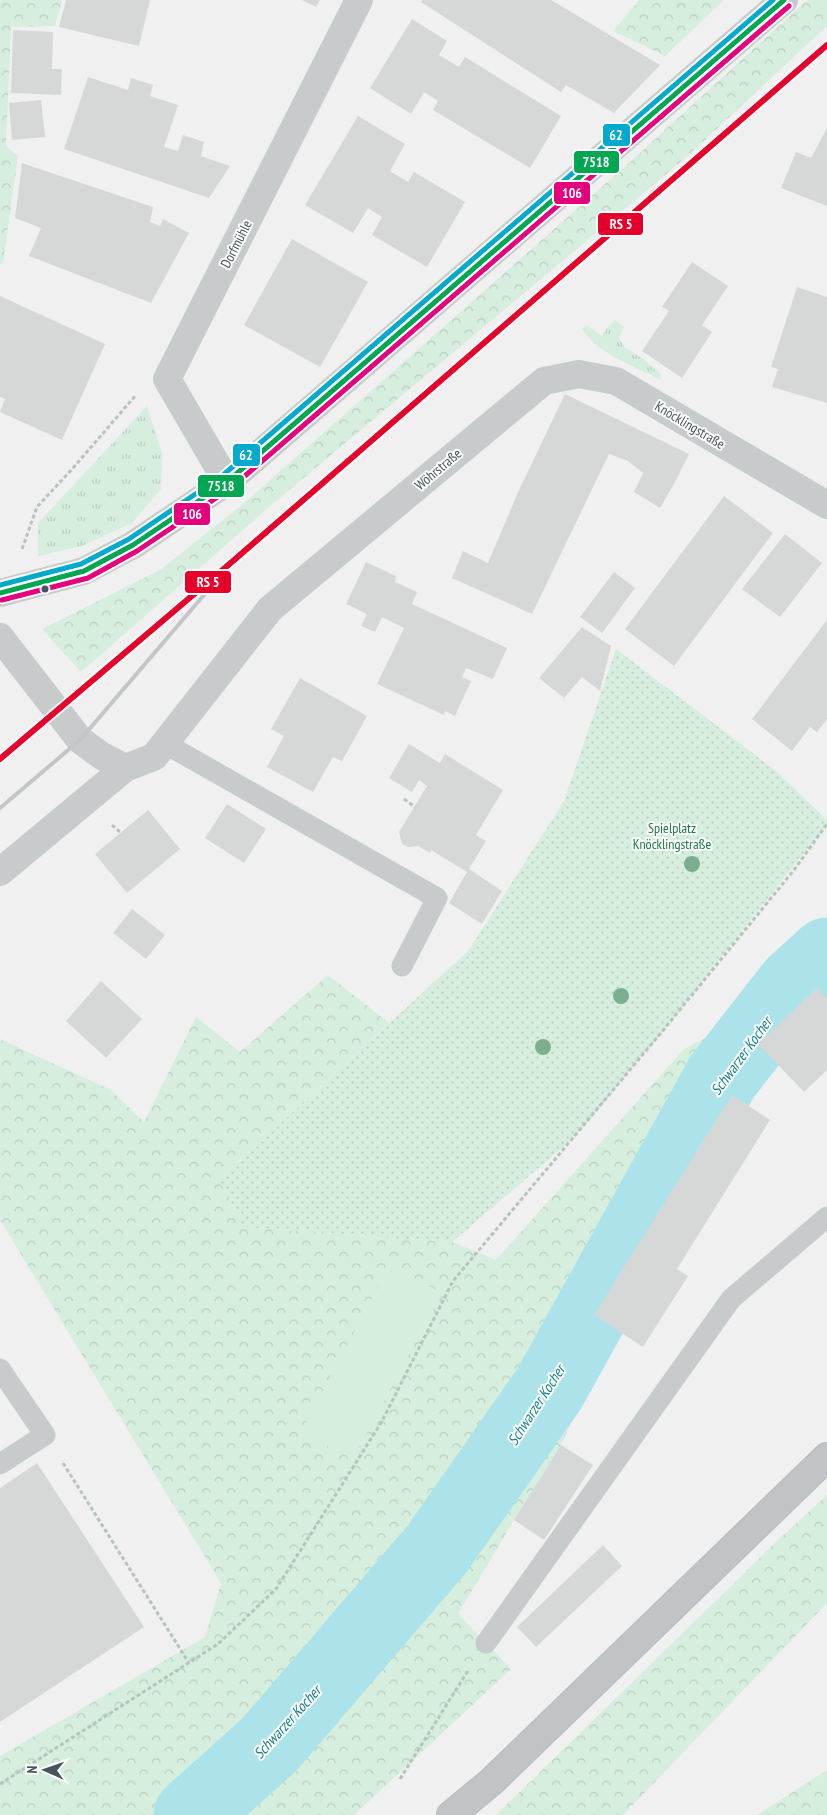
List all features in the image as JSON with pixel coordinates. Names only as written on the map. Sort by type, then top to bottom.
[{"type":"highway","points":[[451,1815],[491,1782],[827,1457]]},
{"type":"street","points":[[4,592],[84,570],[133,545],[227,482],[784,0]]},
{"type":"street","name":"Dorfmühle","points":[[168,379],[358,1]]},
{"type":"street","name":"Knöcklingstraße","points":[[544,381],[579,374],[616,381],[827,505]]},
{"type":"street","points":[[168,379],[227,482]]},
{"type":"street","name":"Wöhrstraße","points":[[0,872],[125,768],[154,757],[270,609],[544,381]]},
{"type":"street","points":[[0,637],[80,740],[102,756],[125,768]]},
{"type":"lane","points":[[164,743],[437,898],[402,966]]},
{"type":"lane","points":[[486,1643],[731,1299],[827,1217]]},
{"type":"lane","points":[[0,1370],[45,1435],[0,1464]]},
{"type":"path","points":[[4,592],[37,507],[149,379],[168,379]]},
{"type":"path","points":[[404,799],[415,807]]},
{"type":"path","points":[[0,1784],[218,1644],[276,1589],[381,1423],[453,1281],[696,990],[794,870],[827,824]]},
{"type":"path","points":[[113,826],[121,833]]},
{"type":"path","points":[[45,1435],[189,1663]]},
{"type":"path","points":[[400,1779],[486,1643]]},
{"type":"green space","points":[[0,0],[62,0],[55,26],[11,27],[6,146],[18,156],[3,263],[0,264]]},
{"type":"green space","points":[[639,0],[724,0],[665,56],[613,31]]},
{"type":"green space","points":[[807,0],[827,0],[827,26],[683,160],[269,507],[81,672],[42,629],[160,570],[243,504],[630,162]]},
{"type":"green space","points":[[615,320],[624,327],[619,338],[625,348],[642,358],[661,374],[661,380],[607,353],[589,338],[582,329],[587,325],[602,336]]},
{"type":"green space","points":[[147,406],[162,453],[161,489],[132,523],[82,546],[38,556],[38,523]]},
{"type":"green space","name":"Spielplatz Knöcklingstraße","points":[[616,649],[776,771],[827,820],[827,824],[665,1028],[576,1136],[452,1242],[244,1227],[219,1180],[469,950],[564,801]]},
{"type":"green space","points":[[827,933],[827,970],[758,1044],[732,1095],[581,1302],[600,1359],[561,1445],[458,1614],[511,1669],[354,1815],[0,1815],[0,1756],[205,1637],[221,1583],[0,1220],[0,1039],[111,1090],[144,1122],[196,1017],[240,1052],[328,975],[389,1023],[219,1180],[244,1227],[452,1242],[496,1260],[684,1049],[751,1015]]},
{"type":"green space","points":[[390,1265],[442,1293],[353,1459],[301,1432]]},
{"type":"green space","points":[[827,1495],[827,1603],[623,1815],[496,1815],[779,1539]]},
{"type":"green space","points":[[827,1770],[827,1815],[757,1815]]},
{"type":"building","points":[[66,0],[150,0],[139,46],[59,27]]},
{"type":"building","points":[[302,0],[320,0],[316,7]]},
{"type":"building","points":[[422,0],[551,0],[660,65],[614,113],[566,85],[561,92],[421,2]]},
{"type":"building","points":[[412,19],[447,41],[439,55],[459,67],[465,57],[561,116],[530,168],[433,110],[438,101],[424,92],[411,114],[370,88]]},
{"type":"building","points":[[13,30],[53,32],[52,69],[62,69],[61,95],[11,93]]},
{"type":"building","points":[[88,77],[128,90],[131,78],[153,85],[150,96],[178,105],[164,147],[178,151],[183,135],[204,142],[201,156],[230,166],[209,198],[64,149]]},
{"type":"building","points":[[41,100],[45,137],[12,140],[9,103]]},
{"type":"building","points":[[358,116],[405,144],[390,171],[408,182],[414,172],[465,202],[427,267],[372,235],[382,217],[368,208],[353,233],[305,205]]},
{"type":"building","points":[[827,128],[827,206],[781,188],[796,152],[811,158]]},
{"type":"building","points":[[22,163],[153,207],[150,222],[160,226],[163,219],[189,233],[151,303],[29,256],[41,228],[15,218]]},
{"type":"building","points":[[292,239],[368,282],[320,367],[244,325]]},
{"type":"building","points":[[692,262],[728,286],[702,325],[712,332],[682,378],[642,351],[669,311],[662,307]]},
{"type":"building","points":[[797,287],[827,297],[827,403],[772,387],[778,369],[771,367]]},
{"type":"building","points":[[0,296],[105,344],[62,440],[0,412],[5,399],[0,397]]},
{"type":"building","points":[[565,394],[689,454],[660,508],[634,492],[643,473],[628,461],[609,454],[532,614],[452,578],[463,551],[488,563],[519,490]]},
{"type":"building","points":[[724,496],[773,533],[674,666],[625,629]]},
{"type":"building","points":[[785,534],[822,563],[780,617],[742,589]]},
{"type":"building","points":[[366,562],[396,576],[395,582],[417,592],[412,604],[507,648],[493,679],[466,668],[462,677],[471,681],[455,716],[445,711],[444,715],[377,684],[404,628],[382,617],[375,632],[361,626],[367,614],[346,604]]},
{"type":"building","points":[[614,572],[635,588],[602,633],[580,617]]},
{"type":"building","points":[[827,620],[827,719],[817,732],[810,727],[792,751],[752,719]]},
{"type":"building","points":[[582,627],[611,646],[600,691],[582,677],[564,698],[539,678]]},
{"type":"building","points":[[300,678],[367,716],[342,761],[333,757],[313,792],[267,767],[284,736],[271,729]]},
{"type":"building","points":[[409,744],[440,763],[445,754],[503,790],[476,835],[486,841],[469,869],[502,891],[482,924],[449,903],[467,872],[431,850],[430,853],[418,846],[408,847],[402,844],[399,832],[427,786],[419,780],[412,792],[389,778]]},
{"type":"building","points":[[227,804],[266,829],[244,863],[205,838]]},
{"type":"building","points":[[148,810],[180,849],[127,893],[95,854]]},
{"type":"building","points":[[132,909],[165,935],[146,959],[113,933]]},
{"type":"building","points":[[101,981],[142,1019],[106,1058],[66,1021]]},
{"type":"building","points":[[817,988],[827,998],[827,1070],[804,1092],[758,1044]]},
{"type":"building","points":[[732,1095],[770,1120],[677,1269],[688,1276],[643,1347],[594,1315]]},
{"type":"building","points":[[561,1445],[593,1465],[544,1540],[514,1520]]},
{"type":"building","points":[[37,1463],[144,1627],[0,1722],[0,1488]]},
{"type":"building","points":[[603,1545],[622,1566],[536,1647],[517,1627]]},
{"type":"waterway","name":"Schwarzer Kocher","points":[[191,1815],[269,1745],[437,1549],[549,1389],[722,1077],[794,985],[827,955]]},
{"type":"railway","points":[[0,808],[80,740],[233,561]]},
{"type":"transit line","name":"62","points":[[0,585],[81,564],[129,539],[222,476],[773,0]]},
{"type":"transit line","name":"7518","points":[[0,593],[84,571],[133,545],[227,482],[784,0]]},
{"type":"transit line","name":"106","points":[[2,600],[88,578],[137,551],[231,488],[789,6]]},
{"type":"transit line","points":[[0,759],[233,561],[827,45]]}]
